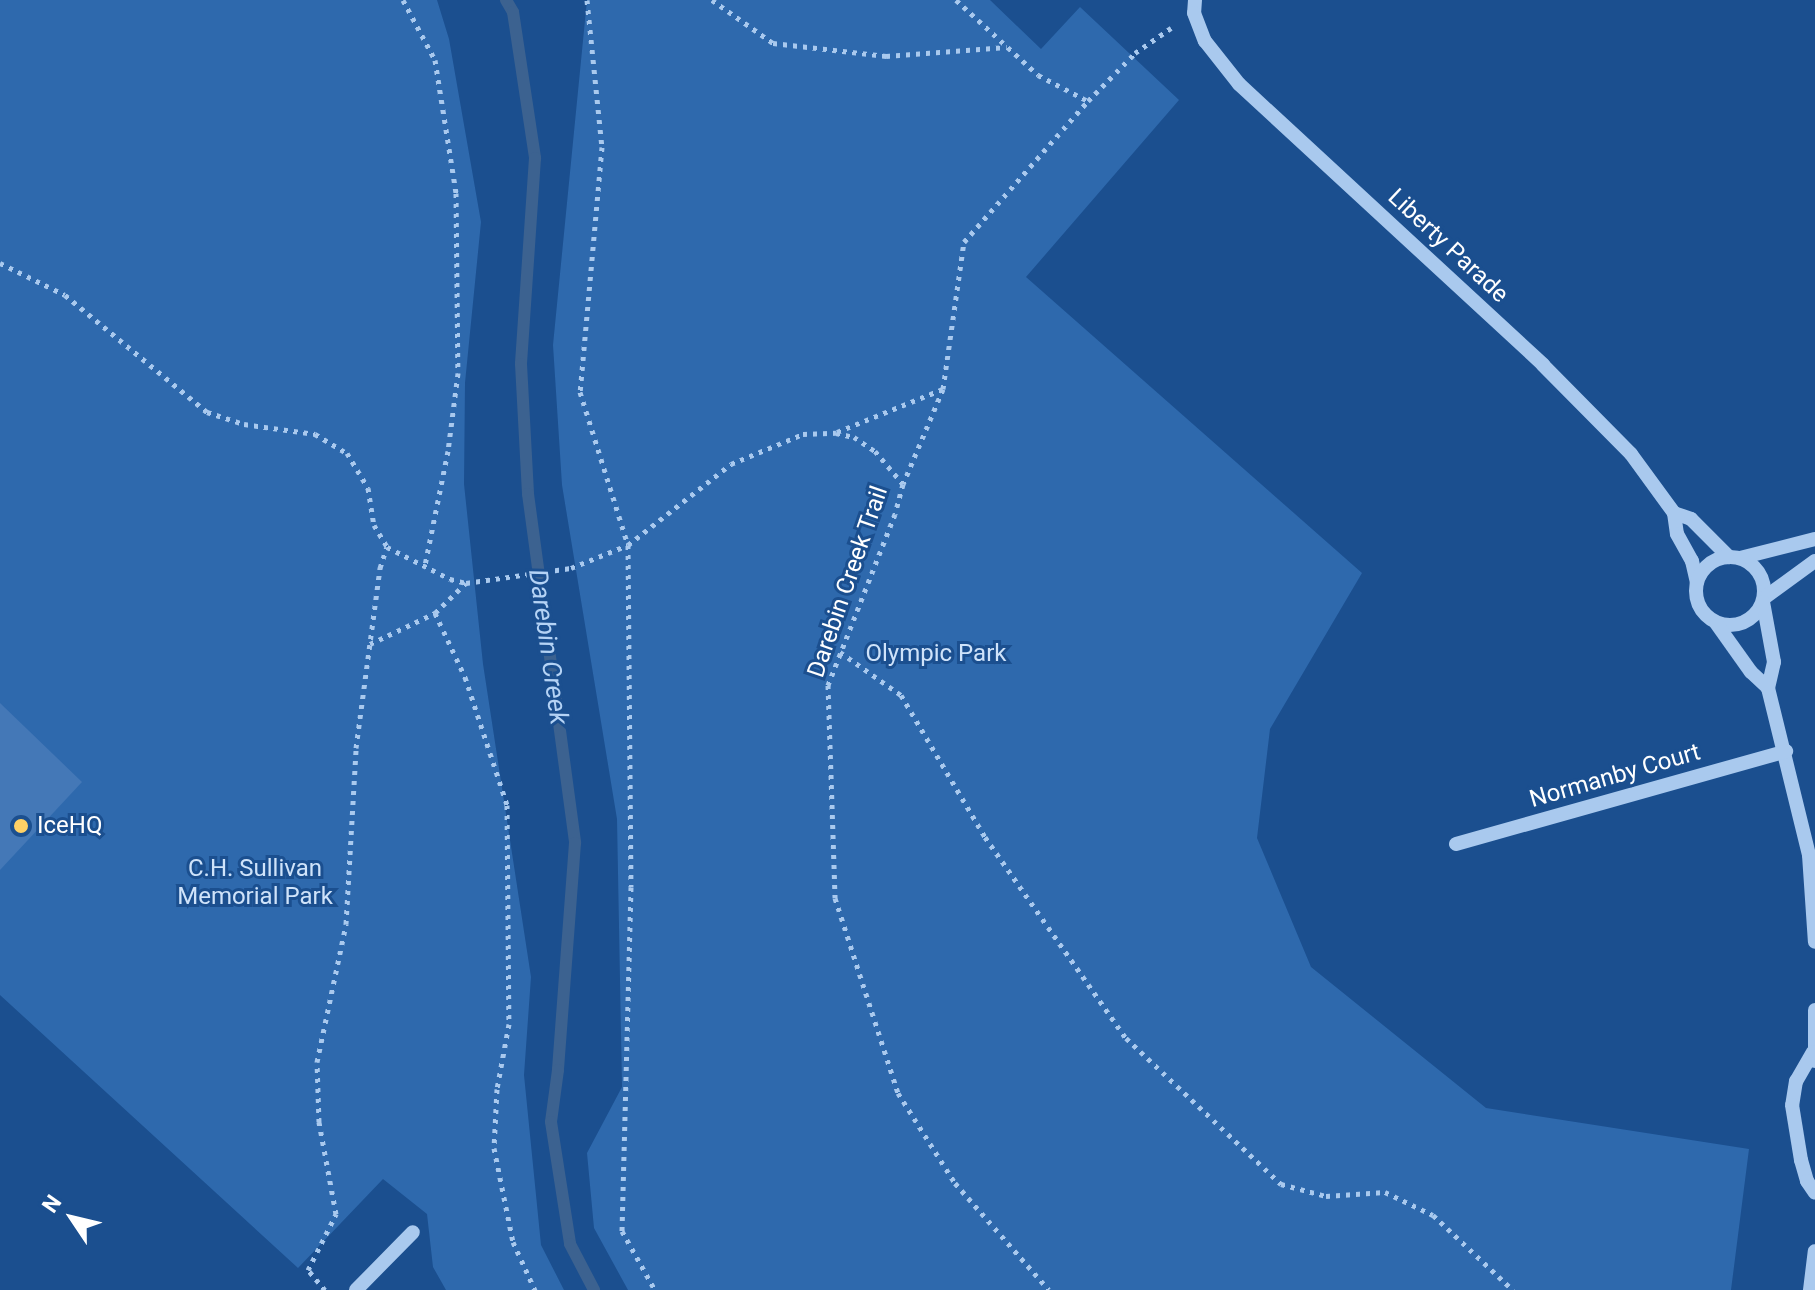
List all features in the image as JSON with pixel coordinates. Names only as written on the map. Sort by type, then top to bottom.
[{"type":"street","name":"Liberty Parade","points":[[1194,6],[1205,41],[1239,84],[1586,407],[1631,454],[1674,513],[1677,534],[1692,561],[1697,582]]},
{"type":"street","name":"Liberty Parade","points":[[1674,513],[1691,519],[1735,557]]},
{"type":"street","points":[[1768,688],[1751,672],[1715,623],[1701,610],[1697,582],[1713,561],[1815,539]]},
{"type":"street","points":[[1735,557],[1760,574],[1774,662],[1768,688],[1786,751],[1809,855],[1815,942]]},
{"type":"street","points":[[1715,623],[1744,623],[1763,600],[1815,561]]},
{"type":"street","name":"Normanby Court","points":[[1456,844],[1786,751]]},
{"type":"street","points":[[1815,1010],[1814,1057],[1796,1081],[1792,1105],[1801,1160],[1807,1181],[1815,1193]]},
{"type":"street","points":[[356,1290],[413,1232]]},
{"type":"street","points":[[1810,1290],[1815,1251]]},
{"type":"path","points":[[403,0],[435,60],[456,193],[458,373],[448,451],[425,565]]},
{"type":"path","points":[[587,0],[602,147],[580,392],[628,545],[631,887],[622,1231],[655,1290]]},
{"type":"path","points":[[712,0],[773,43],[886,56],[1007,47]]},
{"type":"path","points":[[956,0],[1038,75],[1088,101]]},
{"type":"path","points":[[903,484],[943,389],[964,242],[1088,101],[1135,53],[1194,6]]},
{"type":"path","points":[[0,263],[65,295],[207,412],[244,424],[315,434],[347,453],[368,488],[374,525],[387,547],[450,579],[466,583]]},
{"type":"path","points":[[836,433],[943,389]]},
{"type":"path","name":"Darebin Creek Trail","points":[[466,583],[571,568],[628,545],[731,464],[803,434],[836,433],[854,437],[875,451],[903,484],[895,514],[828,685],[835,898],[898,1093],[955,1183],[1049,1290]]},
{"type":"path","points":[[325,1290],[308,1270],[336,1214],[319,1122],[317,1062],[346,924],[356,748],[369,645],[387,547]]},
{"type":"path","points":[[369,645],[435,613],[466,583]]},
{"type":"path","points":[[435,613],[465,677],[507,805],[509,1024],[497,1089],[494,1148],[513,1242],[535,1290]]},
{"type":"path","points":[[840,652],[901,695],[985,837],[1126,1038],[1281,1184],[1326,1196],[1385,1192],[1433,1215],[1513,1290]]},
{"type":"green space","name":"C.H. Sullivan Memorial Park","points":[[0,0],[437,0],[449,39],[481,222],[465,383],[464,484],[483,664],[531,977],[524,1075],[541,1245],[564,1290],[446,1290],[433,1267],[427,1214],[383,1179],[298,1268],[0,995]]},
{"type":"green space","name":"Olympic Park","points":[[587,0],[990,0],[1041,49],[1080,7],[1179,100],[1026,277],[1362,573],[1270,729],[1257,838],[1311,967],[1486,1108],[1749,1149],[1731,1290],[628,1290],[594,1228],[587,1153],[622,1087],[617,819],[562,485],[553,345]]},
{"type":"building","name":"IceHQ","points":[[0,703],[82,782],[0,870]]},
{"type":"waterway","name":"Darebin Creek","points":[[506,0],[513,12],[535,158],[521,364],[528,494],[575,843],[558,1070],[551,1122],[570,1244],[594,1290]]},
{"type":"place","name":"IceHQ","points":[[21,826]]}]
